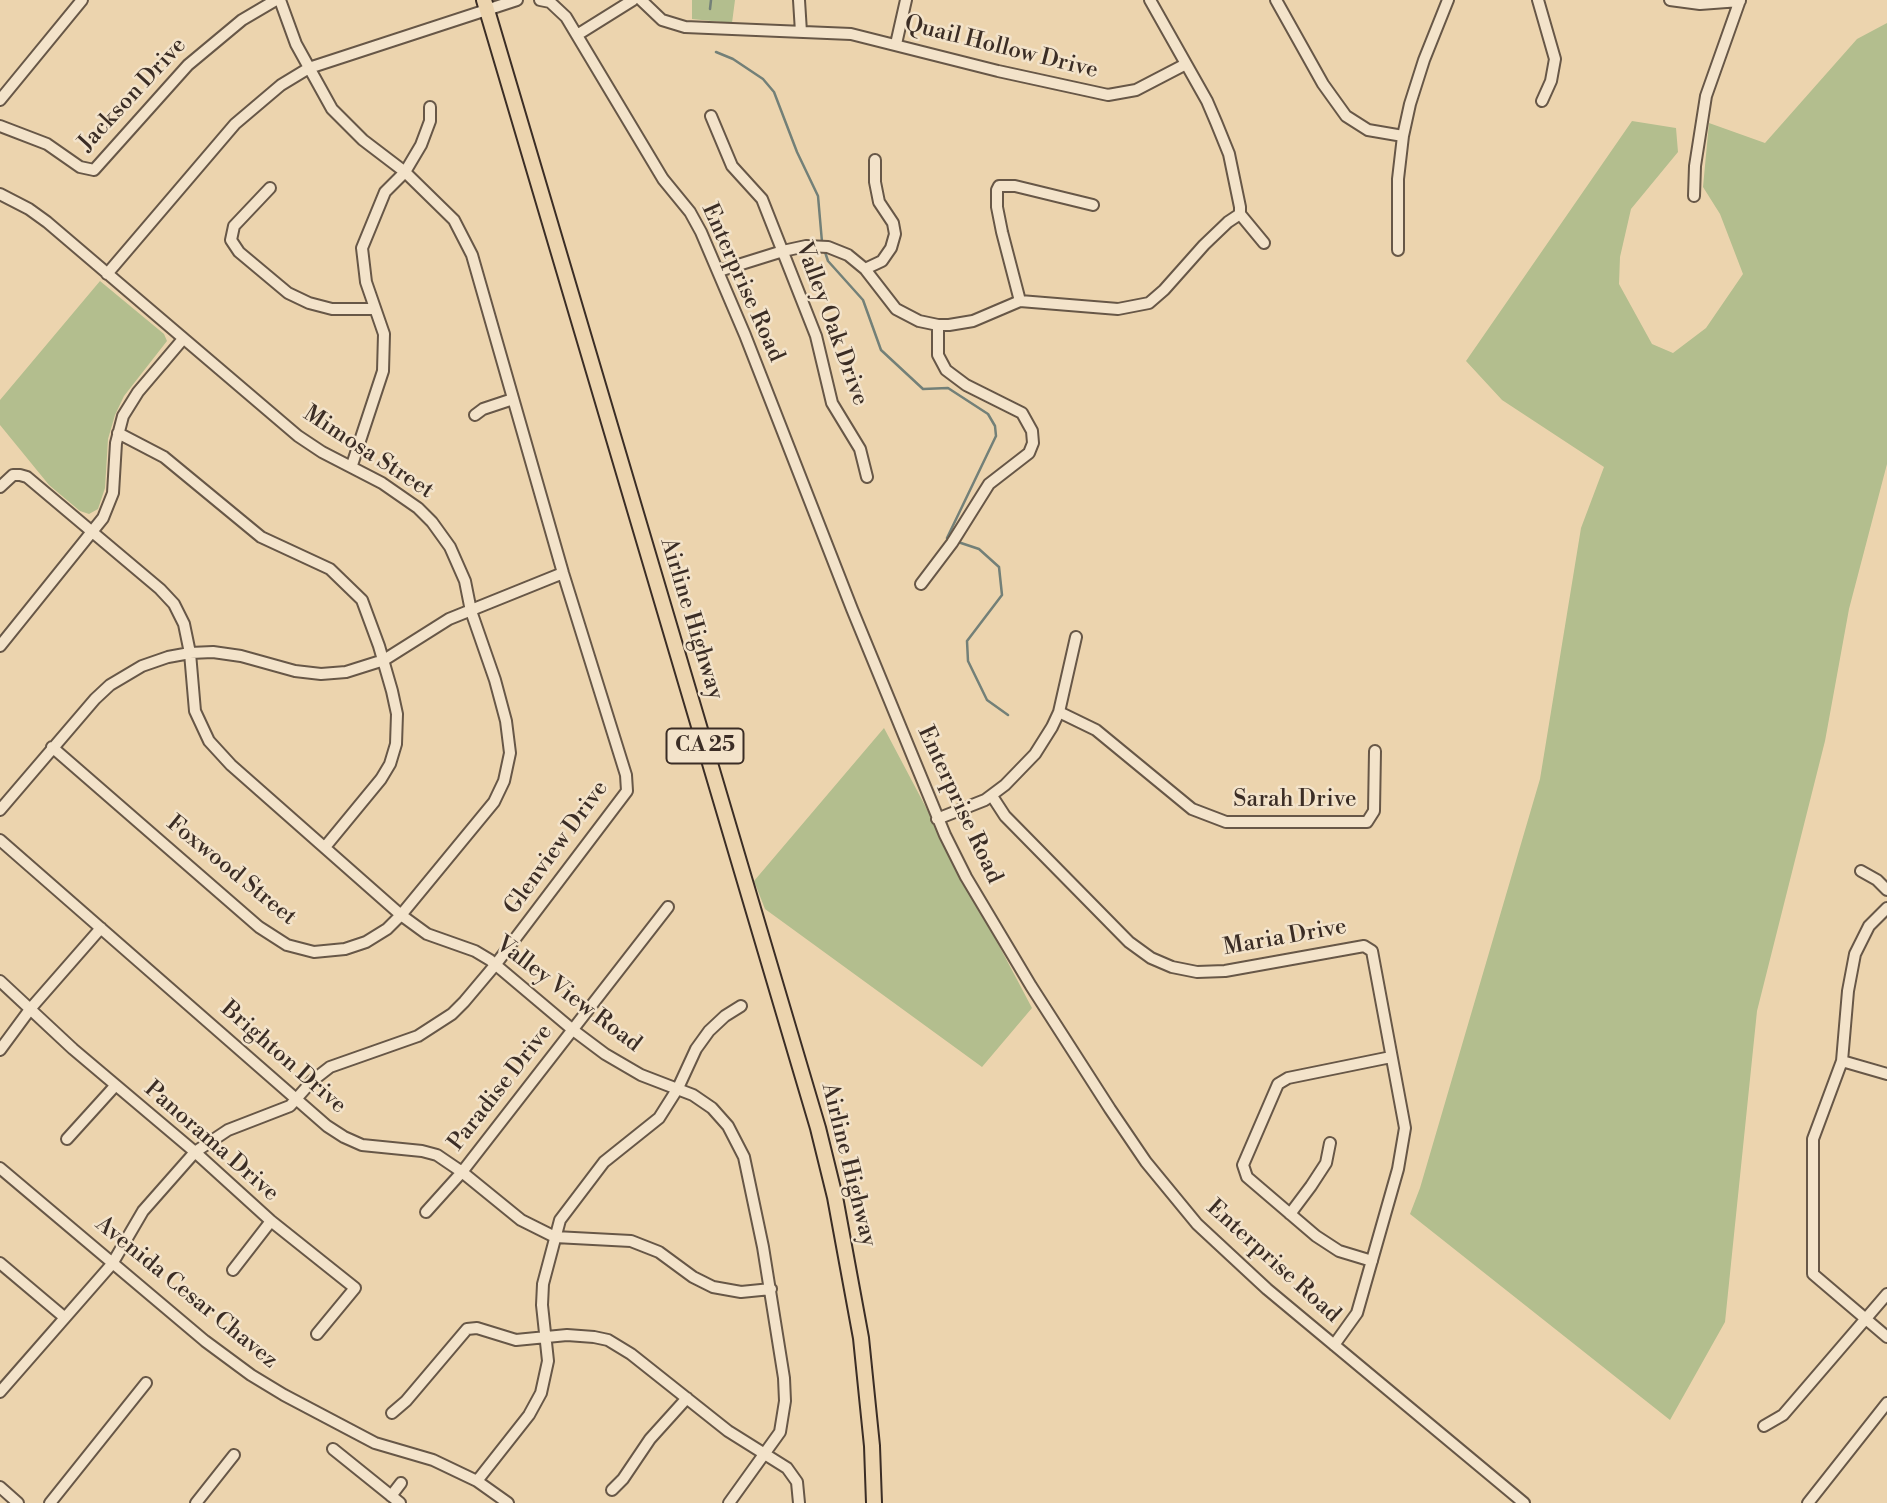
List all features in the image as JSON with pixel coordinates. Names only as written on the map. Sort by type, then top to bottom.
[{"type":"main road","name":"Airline Highway","points":[[486,6],[818,1128],[845,1244],[861,1338],[872,1446],[874,1503]]},
{"type":"street","points":[[0,100],[82,0]]},
{"type":"street","name":"Glenview Drive","points":[[0,1392],[112,1264],[143,1211],[195,1152],[228,1130],[290,1106],[312,1081],[330,1067],[407,1041],[435,1026],[464,1002],[627,791],[626,775],[563,573],[472,255],[454,220],[405,172],[363,139],[332,109],[292,36],[278,0]]},
{"type":"street","name":"Jackson Drive","points":[[0,126],[47,144],[80,167],[90,170],[98,168],[188,65],[242,20],[278,0]]},
{"type":"street","points":[[107,274],[235,124],[281,85],[309,68],[486,6],[517,0]]},
{"type":"street","name":"Enterprise Road","points":[[540,0],[550,2],[577,35],[663,179],[690,212],[719,271],[937,819],[966,877],[1031,986],[1146,1161],[1197,1224],[1267,1289],[1524,1503]]},
{"type":"street","points":[[577,35],[633,0]]},
{"type":"street","name":"Quail Hollow Drive","points":[[641,0],[662,20],[685,27],[701,30],[850,34],[1108,95],[1136,90],[1186,64]]},
{"type":"street","points":[[799,0],[801,32]]},
{"type":"street","points":[[896,44],[906,0]]},
{"type":"street","points":[[1150,0],[1207,101],[1229,154],[1240,215],[1264,243]]},
{"type":"street","points":[[1276,0],[1323,84],[1346,116],[1368,130],[1403,136]]},
{"type":"street","points":[[1398,250],[1398,179],[1403,136],[1421,71],[1448,0]]},
{"type":"street","points":[[1538,0],[1556,59],[1551,81],[1542,101]]},
{"type":"street","points":[[1670,0],[1700,4],[1740,1],[1706,96],[1695,166],[1694,195]]},
{"type":"street","points":[[352,465],[383,371],[384,334],[366,282],[362,248],[385,192],[405,172],[421,145],[430,121],[430,107]]},
{"type":"street","name":"Valley Oak Drive","points":[[711,116],[732,166],[762,199],[816,336],[828,393],[860,449],[866,463],[867,477]]},
{"type":"street","points":[[865,270],[882,261],[891,248],[895,234],[893,223],[879,202],[874,182],[875,160]]},
{"type":"street","points":[[1020,302],[997,207],[999,186],[1015,186],[1093,205]]},
{"type":"street","points":[[270,188],[234,226],[231,240],[239,253],[288,293],[309,303],[332,309],[375,309]]},
{"type":"street","name":"Mimosa Street","points":[[0,194],[47,222],[298,436],[322,452],[383,483],[418,508],[450,547],[460,569],[506,721],[508,766],[505,781],[494,803],[401,915]]},
{"type":"street","points":[[719,271],[783,251],[806,246],[828,247],[849,255],[865,270],[896,309],[919,321],[949,325],[972,321],[1020,302],[1118,309],[1149,303],[1164,290],[1204,244],[1240,215]]},
{"type":"street","points":[[921,584],[952,543],[989,484],[1029,453],[1032,443],[1032,431],[1022,413],[965,385],[946,370],[938,355],[938,325]]},
{"type":"street","points":[[0,646],[106,514],[112,498],[118,433],[131,401],[183,338]]},
{"type":"street","points":[[475,415],[483,409],[513,399]]},
{"type":"street","points":[[118,433],[164,457],[261,537],[330,569],[362,600],[384,660],[397,714],[398,732],[395,751],[381,779],[325,847]]},
{"type":"street","name":"Valley View Road","points":[[0,487],[13,475],[24,476],[160,589],[174,604],[184,624],[190,653],[195,711],[209,741],[231,765],[401,915],[427,934],[475,951],[496,964],[573,1030],[622,1065],[655,1081],[678,1088],[712,1108],[728,1126],[739,1144],[752,1191],[771,1289],[785,1402],[780,1432],[729,1503]]},
{"type":"street","points":[[0,810],[74,720],[110,685],[142,666],[190,653],[230,654],[295,671],[321,674],[354,670],[384,660],[449,619],[563,573]]},
{"type":"street","points":[[937,819],[992,796],[1035,754],[1059,712],[1076,637]]},
{"type":"street","name":"Sarah Drive","points":[[1059,712],[1096,730],[1192,809],[1226,822],[1367,822],[1374,811],[1376,751]]},
{"type":"street","name":"Foxwood Street","points":[[52,747],[259,927],[287,945],[314,952],[345,949],[379,935],[401,915]]},
{"type":"street","name":"Maria Drive","points":[[992,796],[1005,816],[1129,942],[1151,958],[1172,967],[1196,972],[1225,971],[1364,946],[1372,951],[1405,1128],[1398,1169],[1357,1313],[1334,1345]]},
{"type":"street","name":"Brighton Drive","points":[[0,840],[327,1126],[355,1142],[377,1148],[431,1153],[462,1172],[521,1220],[555,1237],[631,1241],[659,1252],[692,1277],[713,1287],[741,1292],[771,1289]]},
{"type":"street","points":[[1861,871],[1887,890]]},
{"type":"street","name":"Paradise Drive","points":[[426,1212],[462,1172],[668,907]]},
{"type":"street","points":[[1887,908],[1869,926],[1855,954],[1848,991],[1842,1061],[1813,1139],[1813,1274],[1887,1337]]},
{"type":"street","points":[[0,1050],[31,1008],[101,928]]},
{"type":"street","name":"Panorama Drive","points":[[0,981],[73,1049],[195,1152],[271,1222],[355,1288],[317,1334]]},
{"type":"street","points":[[477,1481],[537,1403],[546,1376],[547,1338],[542,1306],[543,1284],[555,1237],[565,1212],[612,1154],[659,1118],[709,1031],[741,1006]]},
{"type":"street","points":[[1372,1261],[1339,1251],[1316,1236],[1247,1178],[1243,1165],[1278,1084],[1288,1078],[1391,1057]]},
{"type":"street","points":[[1842,1061],[1887,1074]]},
{"type":"street","points":[[67,1139],[115,1086]]},
{"type":"street","points":[[1290,1214],[1326,1163],[1330,1143]]},
{"type":"street","name":"Avenida Cesar Chavez","points":[[0,1168],[112,1264],[250,1375],[375,1443],[433,1460],[477,1481],[508,1503]]},
{"type":"street","points":[[233,1270],[271,1222]]},
{"type":"street","points":[[0,1263],[64,1317]]},
{"type":"street","points":[[1764,1426],[1783,1415],[1887,1294]]},
{"type":"street","points":[[393,1413],[467,1329],[477,1328],[516,1340],[578,1335],[608,1340],[631,1354],[728,1431],[763,1455],[781,1463],[793,1475],[799,1488],[799,1503]]},
{"type":"street","points":[[50,1503],[146,1383]]},
{"type":"street","points":[[612,1490],[623,1479],[650,1439],[687,1398]]},
{"type":"street","points":[[1808,1503],[1887,1403]]},
{"type":"street","points":[[333,1449],[396,1499],[401,1483]]},
{"type":"street","points":[[195,1503],[234,1455]]},
{"type":"street","points":[[0,1487],[18,1503]]},
{"type":"green space","points":[[692,0],[735,0],[732,23],[692,19]]},
{"type":"green space","points":[[1887,23],[1887,464],[1849,609],[1825,741],[1757,1011],[1725,1322],[1670,1420],[1410,1214],[1420,1188],[1540,779],[1581,528],[1604,467],[1502,400],[1466,361],[1632,121],[1676,128],[1678,152],[1631,209],[1620,257],[1619,284],[1652,344],[1673,353],[1706,328],[1743,274],[1720,214],[1703,187],[1709,123],[1765,143],[1857,39]]},
{"type":"green space","points":[[100,281],[164,334],[167,341],[124,396],[115,415],[108,439],[105,488],[98,509],[89,514],[80,511],[49,485],[0,425],[0,400]]},
{"type":"green space","points":[[884,728],[1032,1008],[982,1067],[765,909],[754,881]]},
{"type":"waterway","points":[[710,9],[711,0]]},
{"type":"waterway","points":[[716,52],[733,59],[763,79],[774,92],[797,152],[818,196],[822,242]]},
{"type":"waterway","points":[[825,252],[828,261],[863,300],[881,350],[923,389],[948,388],[988,414],[995,426],[996,436],[947,538],[952,540]]},
{"type":"waterway","points":[[958,542],[979,549],[999,567],[1002,595],[967,641],[968,661],[987,700],[1008,715]]}]
